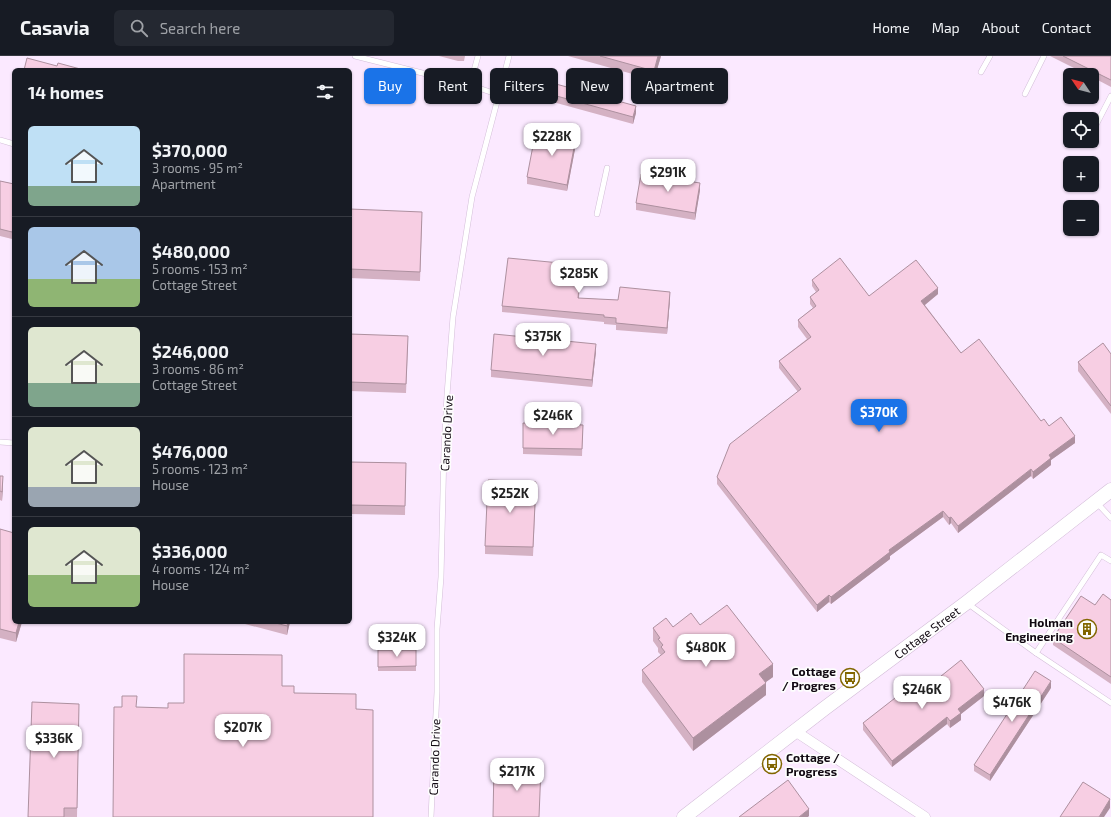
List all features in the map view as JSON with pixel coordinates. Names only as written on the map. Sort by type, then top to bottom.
[{"type":"main road","name":"Cottage Street","points":[[684,817],[795,731],[966,603],[1111,490]]},
{"type":"street","points":[[795,731],[925,817]]},
{"type":"lane","points":[[356,56],[424,73]]},
{"type":"lane","points":[[475,68],[478,56]]},
{"type":"lane","name":"Carando Drive","points":[[506,68],[509,56]]},
{"type":"lane","points":[[981,72],[990,56]]},
{"type":"lane","points":[[1025,94],[1044,56]]},
{"type":"lane","points":[[1099,120],[1111,96]]},
{"type":"lane","name":"Carando Drive","points":[[431,817],[437,692],[437,629],[441,577],[444,449],[453,317],[472,197],[496,104]]},
{"type":"lane","points":[[0,140],[12,143]]},
{"type":"lane","points":[[597,214],[606,168]]},
{"type":"lane","points":[[0,442],[12,443]]},
{"type":"lane","points":[[1095,502],[1111,518]]},
{"type":"lane","points":[[1036,653],[1101,555],[1111,561]]},
{"type":"lane","points":[[966,603],[1036,653],[1111,703]]},
{"type":"building","points":[[600,56],[658,56],[655,68],[643,68]]},
{"type":"building","points":[[1063,56],[1111,56],[1111,80],[1099,74],[1099,68],[1087,68]]},
{"type":"building","points":[[27,58],[57,66],[58,63],[77,68],[24,68]]},
{"type":"building","points":[[558,85],[566,87],[566,99],[558,96]]},
{"type":"building","points":[[623,102],[636,106],[633,117],[586,104],[623,104]]},
{"type":"building","points":[[536,130],[576,137],[567,185],[527,177]]},
{"type":"building","points":[[641,174],[700,183],[695,213],[636,203]]},
{"type":"building","points":[[0,181],[12,184],[12,232],[0,229]]},
{"type":"building","points":[[352,209],[422,212],[420,272],[352,269]]},
{"type":"building","points":[[508,258],[581,265],[578,298],[618,300],[620,287],[670,292],[667,328],[616,323],[616,318],[604,317],[604,315],[502,306]]},
{"type":"building","points":[[840,258],[869,296],[916,260],[938,288],[921,301],[961,353],[979,339],[1041,421],[1044,419],[1049,426],[1061,417],[1075,436],[1049,455],[1051,458],[1033,472],[1031,469],[958,526],[951,517],[949,518],[943,511],[889,550],[890,552],[831,597],[829,595],[817,605],[717,477],[730,444],[801,389],[779,361],[811,337],[798,320],[816,306],[810,297],[819,290],[812,280]]},
{"type":"building","points":[[352,334],[408,336],[406,384],[352,382]]},
{"type":"building","points":[[494,334],[596,344],[592,380],[491,370]]},
{"type":"building","points":[[1103,343],[1111,354],[1111,406],[1078,362]]},
{"type":"building","points":[[523,423],[583,425],[582,449],[523,448]]},
{"type":"building","points":[[352,462],[406,463],[405,506],[352,505]]},
{"type":"building","points":[[0,476],[3,476],[2,492],[0,491]]},
{"type":"building","points":[[488,480],[536,482],[533,547],[485,546]]},
{"type":"building","points":[[0,529],[12,532],[12,624],[18,624],[16,633],[0,629]]},
{"type":"building","name":"Holman Engineering","points":[[1103,594],[1111,600],[1111,677],[1053,638],[1081,596],[1095,605]]},
{"type":"building","points":[[727,605],[773,664],[759,674],[766,683],[693,738],[642,670],[665,652],[661,647],[663,645],[658,639],[660,638],[653,628],[666,618],[673,627],[691,613],[700,625]]},
{"type":"building","points":[[378,650],[416,650],[416,666],[378,667]]},
{"type":"building","points":[[184,654],[282,655],[282,686],[294,686],[294,693],[356,694],[356,709],[373,710],[373,817],[113,817],[114,707],[122,707],[122,696],[137,696],[136,707],[168,708],[168,703],[184,703]]},
{"type":"building","points":[[961,660],[984,689],[958,709],[961,713],[950,721],[947,717],[892,761],[863,723],[913,684],[920,693]]},
{"type":"building","points":[[1035,671],[1051,681],[990,775],[974,765]]},
{"type":"building","points":[[32,702],[79,704],[77,808],[64,808],[64,817],[28,817]]},
{"type":"building","points":[[494,766],[541,767],[539,817],[493,817]]},
{"type":"building","points":[[788,780],[809,809],[799,817],[739,817]]},
{"type":"building","points":[[1083,782],[1110,799],[1099,817],[1060,817]]},
{"type":"place","name":"Holman Engineering","points":[[1087,629]]},
{"type":"place","name":"Cottage / Progres","points":[[850,678]]},
{"type":"place","name":"Cottage / Progress","points":[[772,764]]}]
